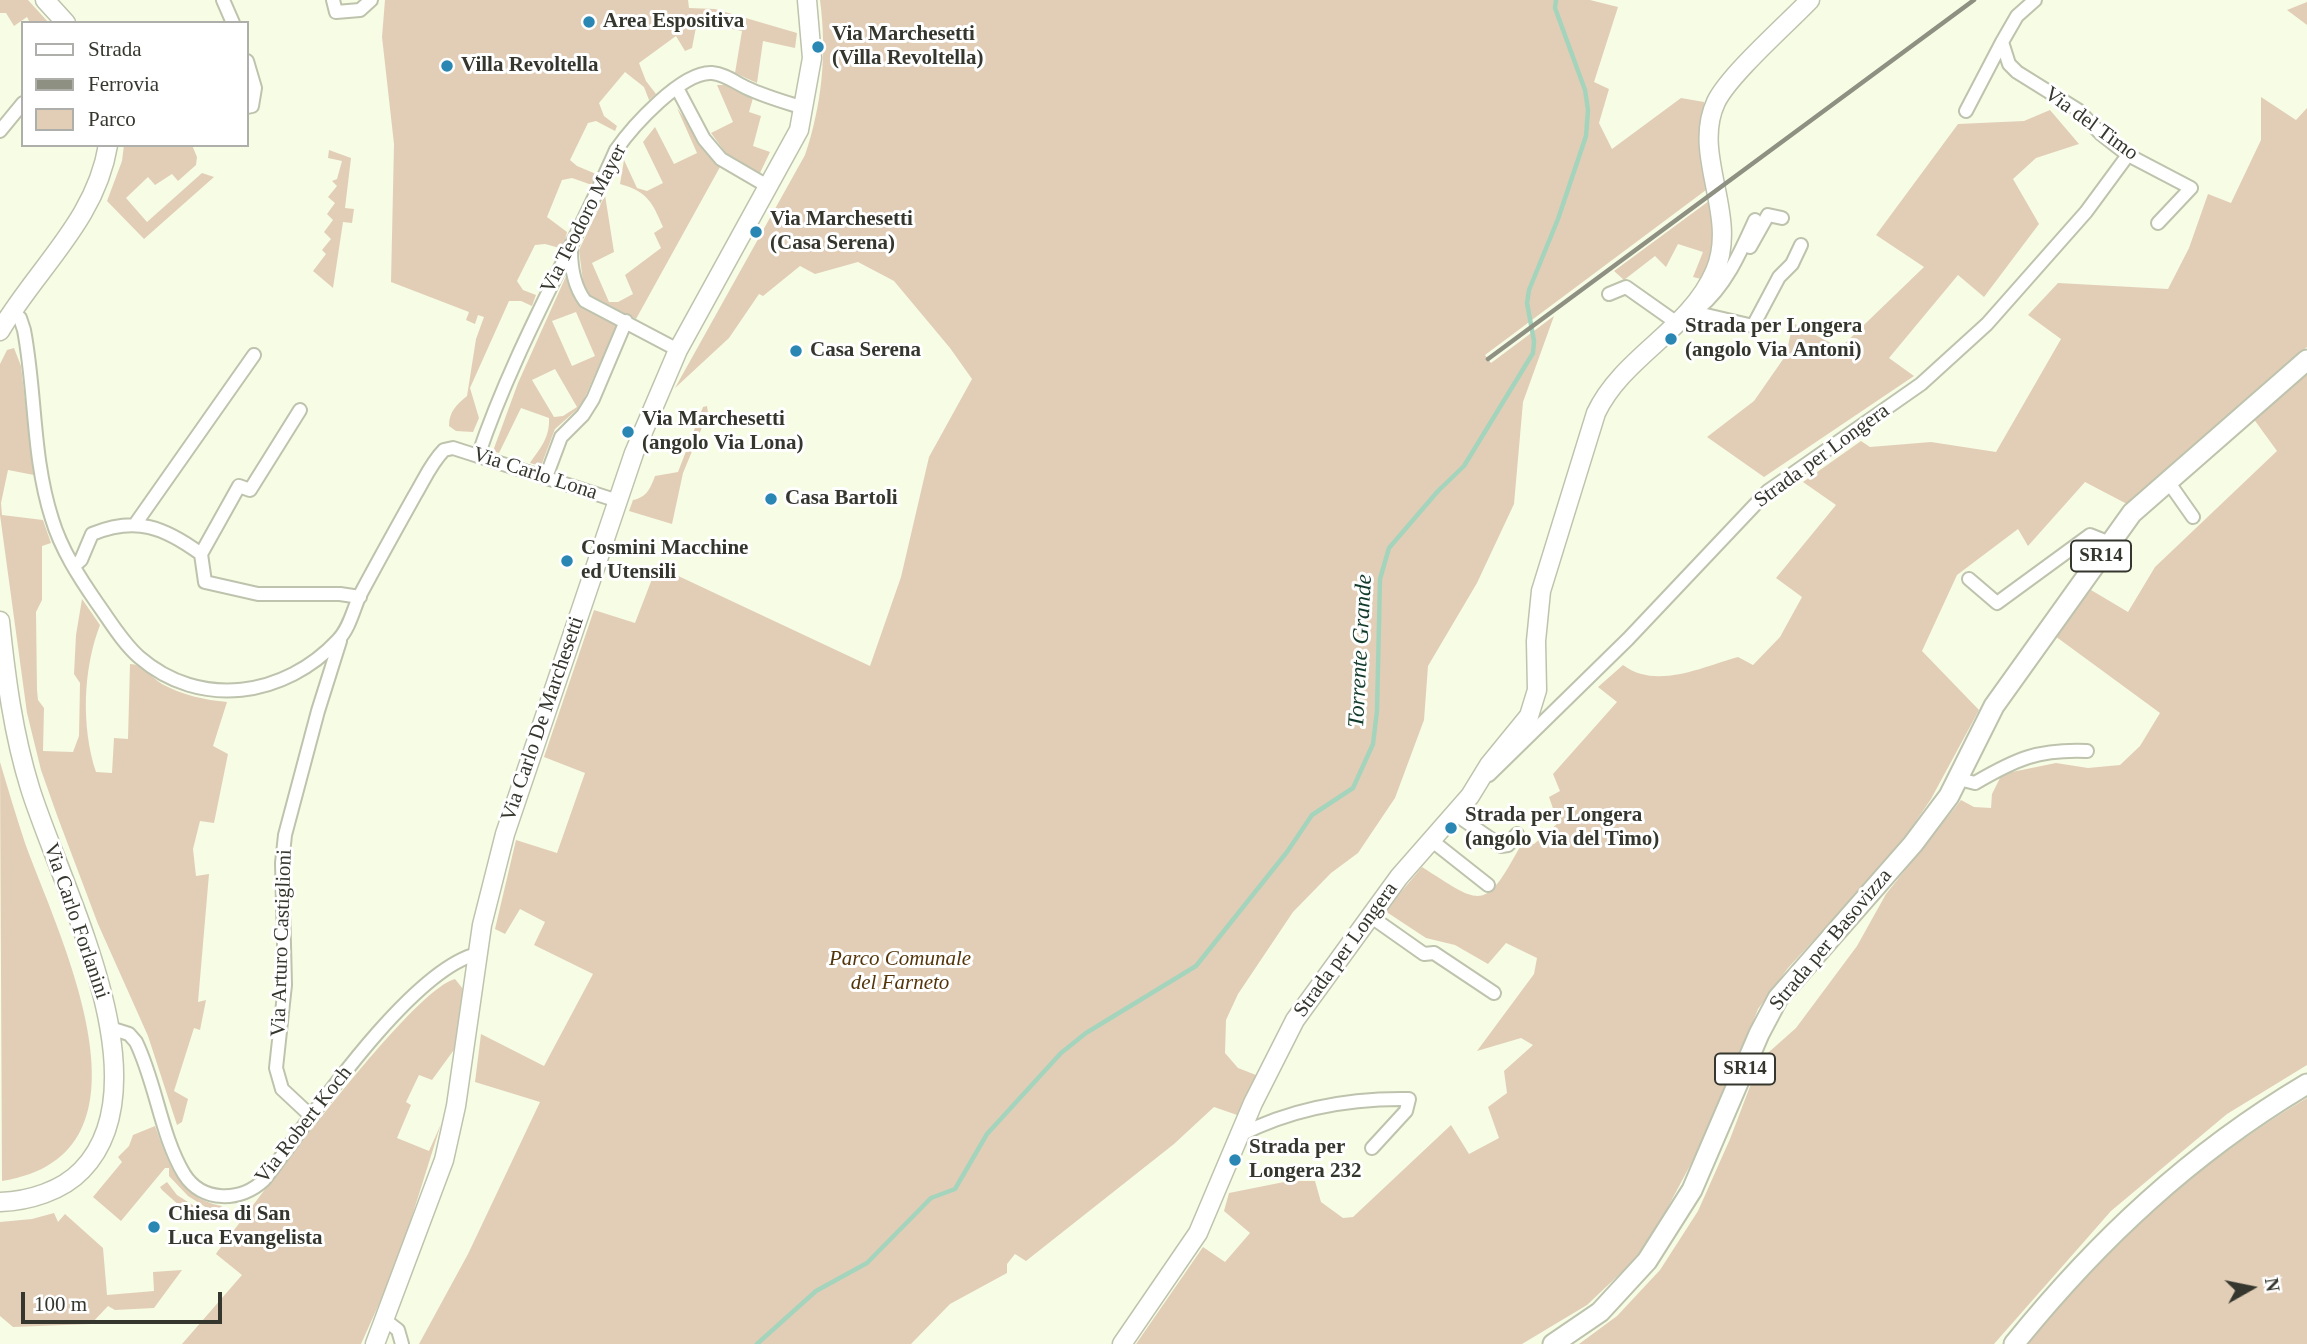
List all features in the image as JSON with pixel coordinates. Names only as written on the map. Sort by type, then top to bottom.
[{"type":"main road","name":"Via Carlo De Marchesetti","points":[[375,1344],[444,1160],[456,1106],[477,954],[496,863],[514,803],[618,500],[678,350],[793,144],[804,108],[812,58],[807,0]]},
{"type":"main road","name":"Strada per Longera","points":[[1122,1344],[1198,1233],[1240,1135],[1295,1020],[1370,916],[1480,783],[1489,765],[1529,716],[1537,690],[1536,641],[1541,591],[1596,413],[1604,395],[1618,379],[1687,315],[1714,274],[1721,252],[1721,204],[1710,154],[1716,104],[1740,74],[1810,0]]},
{"type":"main road","points":[[49,2],[64,21]]},
{"type":"main road","points":[[0,331],[76,225],[101,177],[108,147]]},
{"type":"main road","name":"Strada per Basovizza","points":[[1553,1344],[1600,1312],[1647,1261],[1692,1191],[1759,1034],[1778,998],[1913,844],[1959,779],[1994,706],[2132,513],[2307,360]]},
{"type":"main road","name":"Via Carlo Forlanini","points":[[0,621],[18,746],[56,864],[100,983],[110,1027],[113,1102],[111,1120],[98,1149],[78,1174],[40,1195],[0,1202]]},
{"type":"main road","points":[[2014,1344],[2092,1252],[2176,1174],[2225,1137],[2307,1084]]},
{"type":"street","points":[[223,0],[232,21]]},
{"type":"street","points":[[333,0],[336,12],[360,10],[371,0]]},
{"type":"street","points":[[1966,110],[2017,16],[2035,0]]},
{"type":"street","name":"Via del Timo","points":[[2002,42],[2009,64],[2017,72],[2078,110],[2101,134],[2128,155],[2191,188],[2158,223]]},
{"type":"street","points":[[248,64],[255,88],[252,106],[248,107]]},
{"type":"street","name":"Via Teodoro Mayer","points":[[478,456],[496,401],[616,150],[646,115],[677,89],[704,74],[714,73],[769,97],[804,108]]},
{"type":"street","points":[[677,89],[704,139],[721,159],[769,187]]},
{"type":"street","points":[[0,131],[21,105]]},
{"type":"street","name":"Strada per Longera","points":[[1480,783],[1628,639],[1768,491],[1851,431],[1895,404],[1987,324],[2087,212],[2128,155]]},
{"type":"street","points":[[1739,255],[1751,247],[1768,215],[1782,218]]},
{"type":"street","points":[[1687,315],[1712,296],[1739,255],[1755,220]]},
{"type":"street","points":[[1609,294],[1626,287],[1687,315],[1753,326],[1779,276],[1792,264],[1801,245]]},
{"type":"street","points":[[571,246],[571,267],[579,292],[585,300],[678,350]]},
{"type":"street","points":[[12,311],[20,318],[27,348],[35,438],[47,502],[58,537],[118,633],[137,656],[174,681],[194,688],[224,692],[279,683],[323,656],[342,637]]},
{"type":"street","points":[[545,477],[561,437],[583,415],[593,400],[626,321]]},
{"type":"street","points":[[136,523],[254,355]]},
{"type":"street","points":[[201,554],[239,486],[250,490],[300,410]]},
{"type":"street","name":"Via Carlo Lona","points":[[453,448],[618,500]]},
{"type":"street","name":"Via Arturo Castiglioni","points":[[312,1116],[282,1089],[276,1068],[285,985],[282,863],[285,835],[318,711],[342,637],[360,597],[437,457],[453,448]]},
{"type":"street","points":[[2167,480],[2193,517]]},
{"type":"street","points":[[74,566],[81,560],[92,534],[136,523],[170,534],[201,554],[204,561],[201,576],[205,582],[258,594],[340,594],[360,597]]},
{"type":"street","points":[[1969,579],[1997,603],[2090,535],[2110,542]]},
{"type":"street","points":[[1959,779],[1975,783],[1998,768],[2050,750],[2087,751]]},
{"type":"street","points":[[1455,814],[1501,846],[1508,845],[1517,834]]},
{"type":"street","points":[[1431,840],[1489,885]]},
{"type":"street","points":[[1370,916],[1424,954],[1434,953],[1494,993]]},
{"type":"street","name":"Via Robert Koch","points":[[110,1027],[129,1034],[136,1042],[181,1167],[192,1184],[206,1193],[227,1197],[256,1187],[363,1050],[398,1010],[455,962],[477,954]]},
{"type":"street","points":[[1240,1135],[1269,1121],[1331,1104],[1370,1098],[1409,1099],[1406,1111],[1372,1148]]},
{"type":"street","points":[[385,1320],[398,1331],[402,1344]]},
{"type":"green space","points":[[0,0],[28,0],[47,21],[29,21],[27,17],[14,26],[6,13],[0,13]]},
{"type":"green space","points":[[385,0],[688,0],[689,8],[715,9],[797,33],[795,48],[763,41],[757,83],[735,73],[742,31],[697,22],[692,48],[685,51],[676,36],[639,63],[646,81],[656,94],[649,100],[644,87],[625,72],[599,103],[604,116],[617,126],[615,131],[596,121],[588,123],[570,160],[596,174],[592,185],[572,178],[562,180],[547,217],[567,232],[563,249],[545,244],[535,245],[517,281],[523,290],[536,295],[532,306],[521,301],[509,301],[470,388],[479,418],[473,432],[456,431],[449,426],[449,421],[454,409],[467,396],[476,339],[484,317],[478,315],[475,324],[466,320],[469,312],[391,282],[394,144],[382,37]]},
{"type":"green space","name":"Parco Comunale del Farneto","points":[[820,0],[1590,0],[1618,7],[1594,82],[1609,89],[1599,123],[1612,149],[1681,98],[1704,102],[1703,151],[1710,187],[1485,355],[1491,363],[1554,316],[1523,402],[1514,504],[1477,583],[1428,666],[1424,720],[1395,798],[1358,853],[1331,873],[1293,912],[1238,994],[1226,1020],[1225,1053],[1238,1068],[1256,1075],[1240,1116],[1214,1107],[1174,1144],[1026,1261],[1015,1254],[1007,1264],[1007,1273],[950,1304],[911,1344],[419,1344],[468,1254],[540,1102],[475,1082],[481,1034],[544,1066],[593,974],[534,945],[545,922],[520,909],[505,934],[495,929],[516,840],[557,853],[585,773],[544,757],[594,610],[635,623],[657,566],[870,666],[901,577],[929,457],[972,379],[894,281],[858,262],[815,274],[800,266],[763,296],[759,294],[729,338],[675,388],[805,155],[816,117],[822,79]]},
{"type":"green space","points":[[2307,2],[2307,25],[2287,10]]},
{"type":"green space","points":[[717,85],[725,85],[753,98],[749,112],[761,116],[753,146],[770,152],[759,175],[728,156],[711,133],[733,122]]},
{"type":"green space","points":[[2261,97],[2296,120],[2307,108],[2307,347],[2127,504],[2085,482],[2028,546],[2018,529],[1957,575],[1922,651],[1979,710],[1931,799],[1895,852],[1788,968],[1758,1009],[1718,1113],[1645,1250],[1587,1305],[1522,1344],[1136,1344],[1203,1247],[1225,1262],[1250,1233],[1224,1211],[1229,1193],[1289,1181],[1315,1181],[1321,1202],[1343,1218],[1353,1217],[1451,1125],[1469,1154],[1499,1138],[1488,1107],[1507,1093],[1504,1071],[1533,1045],[1521,1038],[1477,1051],[1534,974],[1537,958],[1506,943],[1488,964],[1455,945],[1426,938],[1385,911],[1422,867],[1470,895],[1480,896],[1490,892],[1521,845],[1534,844],[1558,823],[1549,797],[1560,791],[1553,774],[1617,702],[1598,687],[1623,665],[1650,676],[1664,676],[1694,671],[1738,657],[1753,665],[1780,637],[1802,597],[1776,578],[1836,505],[1803,482],[1861,441],[1870,447],[1931,442],[1996,452],[2061,339],[2028,315],[2058,283],[2168,289],[2189,248],[2208,194],[2231,203],[2261,140]]},
{"type":"green space","points":[[677,108],[720,167],[636,319],[590,296],[583,282],[579,250],[605,195],[614,252],[592,263],[609,302],[618,302],[633,294],[625,275],[661,248],[654,233],[663,227],[648,199],[620,184],[624,160],[637,188],[647,191],[663,183],[643,142],[655,127],[674,164],[697,153]]},
{"type":"green space","points":[[2050,110],[2079,144],[2036,158],[2013,179],[2039,224],[1984,297],[1958,275],[1889,358],[1914,376],[1764,477],[1707,437],[1754,401],[1786,355],[1793,323],[1840,348],[1924,267],[1876,235],[1958,124],[2024,121]]},
{"type":"green space","points":[[124,147],[193,147],[197,157],[196,165],[178,181],[172,174],[155,185],[148,177],[126,198],[147,222],[202,173],[214,177],[144,239],[107,201],[122,161]]},
{"type":"green space","points":[[329,150],[351,158],[345,208],[354,209],[352,223],[343,222],[333,288],[313,271],[326,254],[322,250],[331,239],[324,232],[333,220],[327,214],[335,203],[328,197],[337,186],[332,181],[337,179],[342,161],[328,158]]},
{"type":"green space","points":[[1713,198],[1715,236],[1705,280],[1693,277],[1703,252],[1678,244],[1666,267],[1655,256],[1624,280],[1614,271]]},
{"type":"green space","points":[[567,274],[579,302],[590,312],[617,325],[581,406],[555,429],[541,466],[530,463],[546,437],[549,418],[521,408],[499,453],[493,451],[518,383]],"holes":[[[576,312],[595,356],[572,366],[552,321]],[[555,369],[577,407],[563,416],[554,417],[532,380]]]},
{"type":"green space","points":[[14,348],[21,366],[34,475],[8,470],[1,503],[2,515],[43,520],[51,543],[42,546],[42,600],[36,612],[37,690],[38,700],[44,708],[43,751],[73,752],[79,736],[80,683],[74,674],[76,635],[82,599],[100,625],[90,660],[86,698],[88,736],[96,772],[112,773],[114,738],[128,739],[130,664],[139,666],[162,684],[178,691],[227,702],[213,746],[228,754],[214,823],[200,821],[193,849],[196,876],[209,874],[198,1002],[206,1000],[200,1030],[194,1028],[174,1091],[188,1099],[182,1122],[177,1125],[148,1036],[98,924],[58,818],[41,770],[27,713],[0,515],[0,364],[7,350]]},
{"type":"green space","points":[[2307,372],[2307,1065],[2227,1114],[2111,1211],[1994,1344],[1579,1344],[1617,1316],[1660,1270],[1698,1211],[1730,1139],[1760,1060],[1796,1028],[1857,946],[1886,894],[1961,800],[1974,807],[1991,808],[1992,794],[2002,774],[2056,763],[2088,768],[2120,765],[2140,746],[2160,713],[2055,636],[2091,590],[2128,612],[2155,567],[2277,451],[2253,418]]},
{"type":"green space","points":[[707,406],[708,413],[683,473],[672,524],[629,511],[633,500],[647,492],[655,476],[678,472],[703,407]]},
{"type":"green space","points":[[0,762],[25,843],[77,984],[89,1038],[92,1087],[81,1130],[52,1163],[2,1181]]},
{"type":"green space","points":[[455,979],[463,989],[456,1047],[432,1080],[419,1075],[406,1102],[411,1105],[397,1138],[429,1151],[441,1124],[397,1264],[361,1344],[182,1344],[242,1275],[216,1254],[369,1058],[433,992]]},
{"type":"green space","points":[[2307,1098],[2307,1344],[2028,1344],[2091,1272],[2156,1208],[2227,1151]]},
{"type":"green space","points":[[155,1126],[171,1166],[185,1187],[207,1202],[222,1206],[209,1222],[207,1208],[188,1196],[169,1176],[169,1168],[165,1168],[121,1221],[93,1197],[122,1162],[118,1157],[129,1146],[133,1135]]},
{"type":"green space","points":[[167,1182],[177,1195],[202,1211],[202,1223],[162,1190],[160,1187]]},
{"type":"green space","points":[[54,1213],[58,1222],[65,1214],[103,1248],[107,1295],[154,1291],[153,1272],[182,1270],[154,1308],[115,1310],[108,1306],[91,1324],[13,1327],[0,1316],[0,1222],[32,1219]]},
{"type":"waterway","name":"Torrente Grande","points":[[757,1344],[816,1291],[867,1263],[931,1198],[955,1189],[987,1134],[1061,1053],[1086,1033],[1196,966],[1287,852],[1312,815],[1353,788],[1373,744],[1377,711],[1380,579],[1389,548],[1438,491],[1464,466],[1533,353],[1534,341],[1527,303],[1529,290],[1558,219],[1586,136],[1588,110],[1585,90],[1555,8],[1556,0]]},
{"type":"railway","points":[[1488,359],[1974,0]]},
{"type":"place","name":"Area Espositiva","points":[[589,22]]},
{"type":"place","name":"Via Marchesetti (Villa Revoltella)","points":[[818,47]]},
{"type":"place","name":"Villa Revoltella","points":[[447,66]]},
{"type":"place","name":"Via Marchesetti (Casa Serena)","points":[[756,232]]},
{"type":"place","name":"Strada per Longera (angolo Via Antoni)","points":[[1671,339]]},
{"type":"place","name":"Casa Serena","points":[[796,351]]},
{"type":"place","name":"Via Marchesetti (angolo Via Lona)","points":[[628,432]]},
{"type":"place","name":"Casa Bartoli","points":[[771,499]]},
{"type":"place","name":"Cosmini Macchine ed Utensili","points":[[567,561]]},
{"type":"place","name":"Strada per Longera (angolo Via del Timo)","points":[[1451,828]]},
{"type":"place","name":"Strada per Longera 232","points":[[1235,1160]]},
{"type":"place","name":"Chiesa di San Luca Evangelista","points":[[154,1227]]}]
